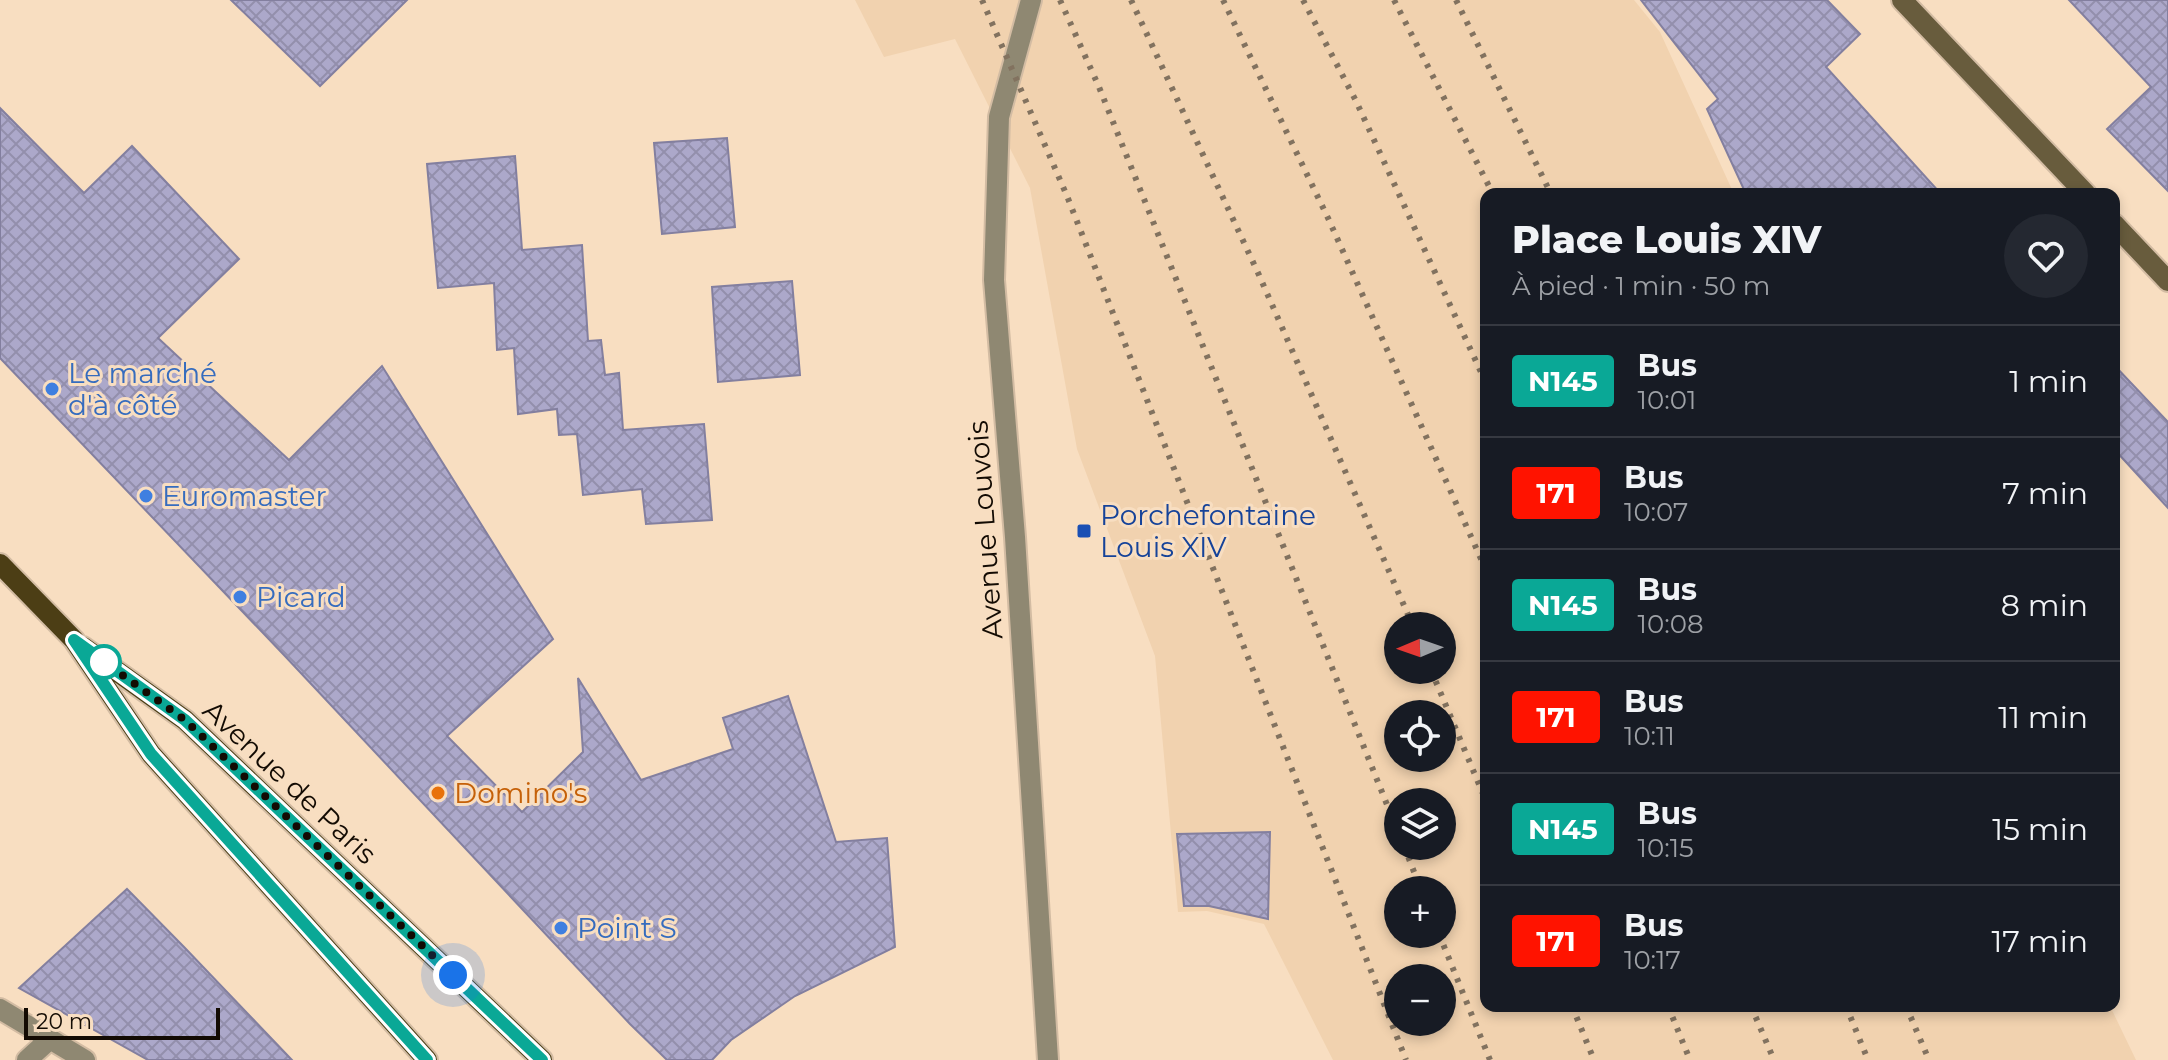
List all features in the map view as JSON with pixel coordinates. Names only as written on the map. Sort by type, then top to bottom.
[{"type":"main road","points":[[1902,0],[2080,188]]},
{"type":"main road","points":[[2120,230],[2168,281]]},
{"type":"main road","points":[[0,564],[74,640],[151,754],[427,1060]]},
{"type":"main road","name":"Avenue de Paris","points":[[74,640],[185,720],[542,1060]]},
{"type":"street","name":"Avenue Louvois","points":[[1031,0],[999,117],[994,280],[1015,537],[1048,1060]]},
{"type":"street","points":[[0,1009],[85,1060]]},
{"type":"street","points":[[27,1060],[50,1039]]},
{"type":"shaded area","points":[[855,0],[1634,0],[1660,32],[1731,188],[1480,188],[1480,1012],[2113,1012],[2136,1060],[1333,1060],[1264,924],[1207,911],[1178,912],[1155,656],[1077,449],[1030,188],[955,39],[884,57]]},
{"type":"building","points":[[231,0],[407,0],[320,86]]},
{"type":"building","points":[[1641,0],[1827,0],[1860,34],[1826,67],[1936,188],[1743,188],[1707,109],[1718,99]]},
{"type":"building","points":[[2069,0],[2168,0],[2168,191],[2107,129],[2151,87]]},
{"type":"building","points":[[0,108],[84,193],[132,146],[239,259],[158,338],[289,460],[382,366],[553,639],[447,736],[522,812],[583,752],[578,678],[641,780],[733,749],[723,718],[788,696],[836,842],[887,838],[895,947],[795,996],[731,1040],[712,1060],[667,1060],[0,358]]},
{"type":"building","points":[[727,138],[735,227],[662,234],[654,143]]},
{"type":"building","points":[[515,156],[522,250],[582,245],[588,341],[601,340],[605,375],[619,373],[623,430],[704,424],[712,520],[646,524],[642,489],[583,495],[577,434],[559,435],[557,409],[518,414],[514,348],[497,350],[494,283],[438,288],[427,164]]},
{"type":"building","points":[[792,281],[800,375],[718,382],[712,287]]},
{"type":"building","points":[[2120,371],[2168,422],[2168,508],[2120,456]]},
{"type":"building","points":[[1270,832],[1268,919],[1209,906],[1184,906],[1177,834]]},
{"type":"building","points":[[127,889],[292,1060],[148,1060],[19,988]]},
{"type":"railway","points":[[982,0],[1067,196],[1406,1060]]},
{"type":"railway","points":[[1060,0],[1099,87],[1384,797]]},
{"type":"railway","points":[[1131,0],[1259,275],[1407,612]]},
{"type":"railway","points":[[1223,0],[1328,218],[1480,557]]},
{"type":"railway","points":[[1303,0],[1356,101],[1480,370]]},
{"type":"railway","points":[[1394,0],[1490,188]]},
{"type":"railway","points":[[1456,0],[1548,188]]},
{"type":"railway","points":[[1437,684],[1480,787]]},
{"type":"railway","points":[[1409,860],[1416,876]]},
{"type":"railway","points":[[1445,948],[1490,1060]]},
{"type":"railway","points":[[1574,1012],[1594,1060]]},
{"type":"railway","points":[[1670,1012],[1690,1060]]},
{"type":"railway","points":[[1754,1012],[1774,1060]]},
{"type":"railway","points":[[1848,1012],[1868,1060]]},
{"type":"railway","points":[[1909,1012],[1929,1060]]},
{"type":"bus line","name":"N145","points":[[427,1060],[151,754],[74,640],[185,720],[542,1060]]},
{"type":"place","name":"Le marché d'à côté","points":[[52,389]]},
{"type":"place","name":"Euromaster","points":[[146,496]]},
{"type":"place","name":"Porchefontaine Louis XIV","points":[[1084,531]]},
{"type":"place","name":"Picard","points":[[240,597]]},
{"type":"place","name":"Domino's","points":[[438,793]]},
{"type":"place","name":"Point S","points":[[561,928]]},
{"type":"route","points":[[104,662],[96,656],[185,720],[453,975]]}]
